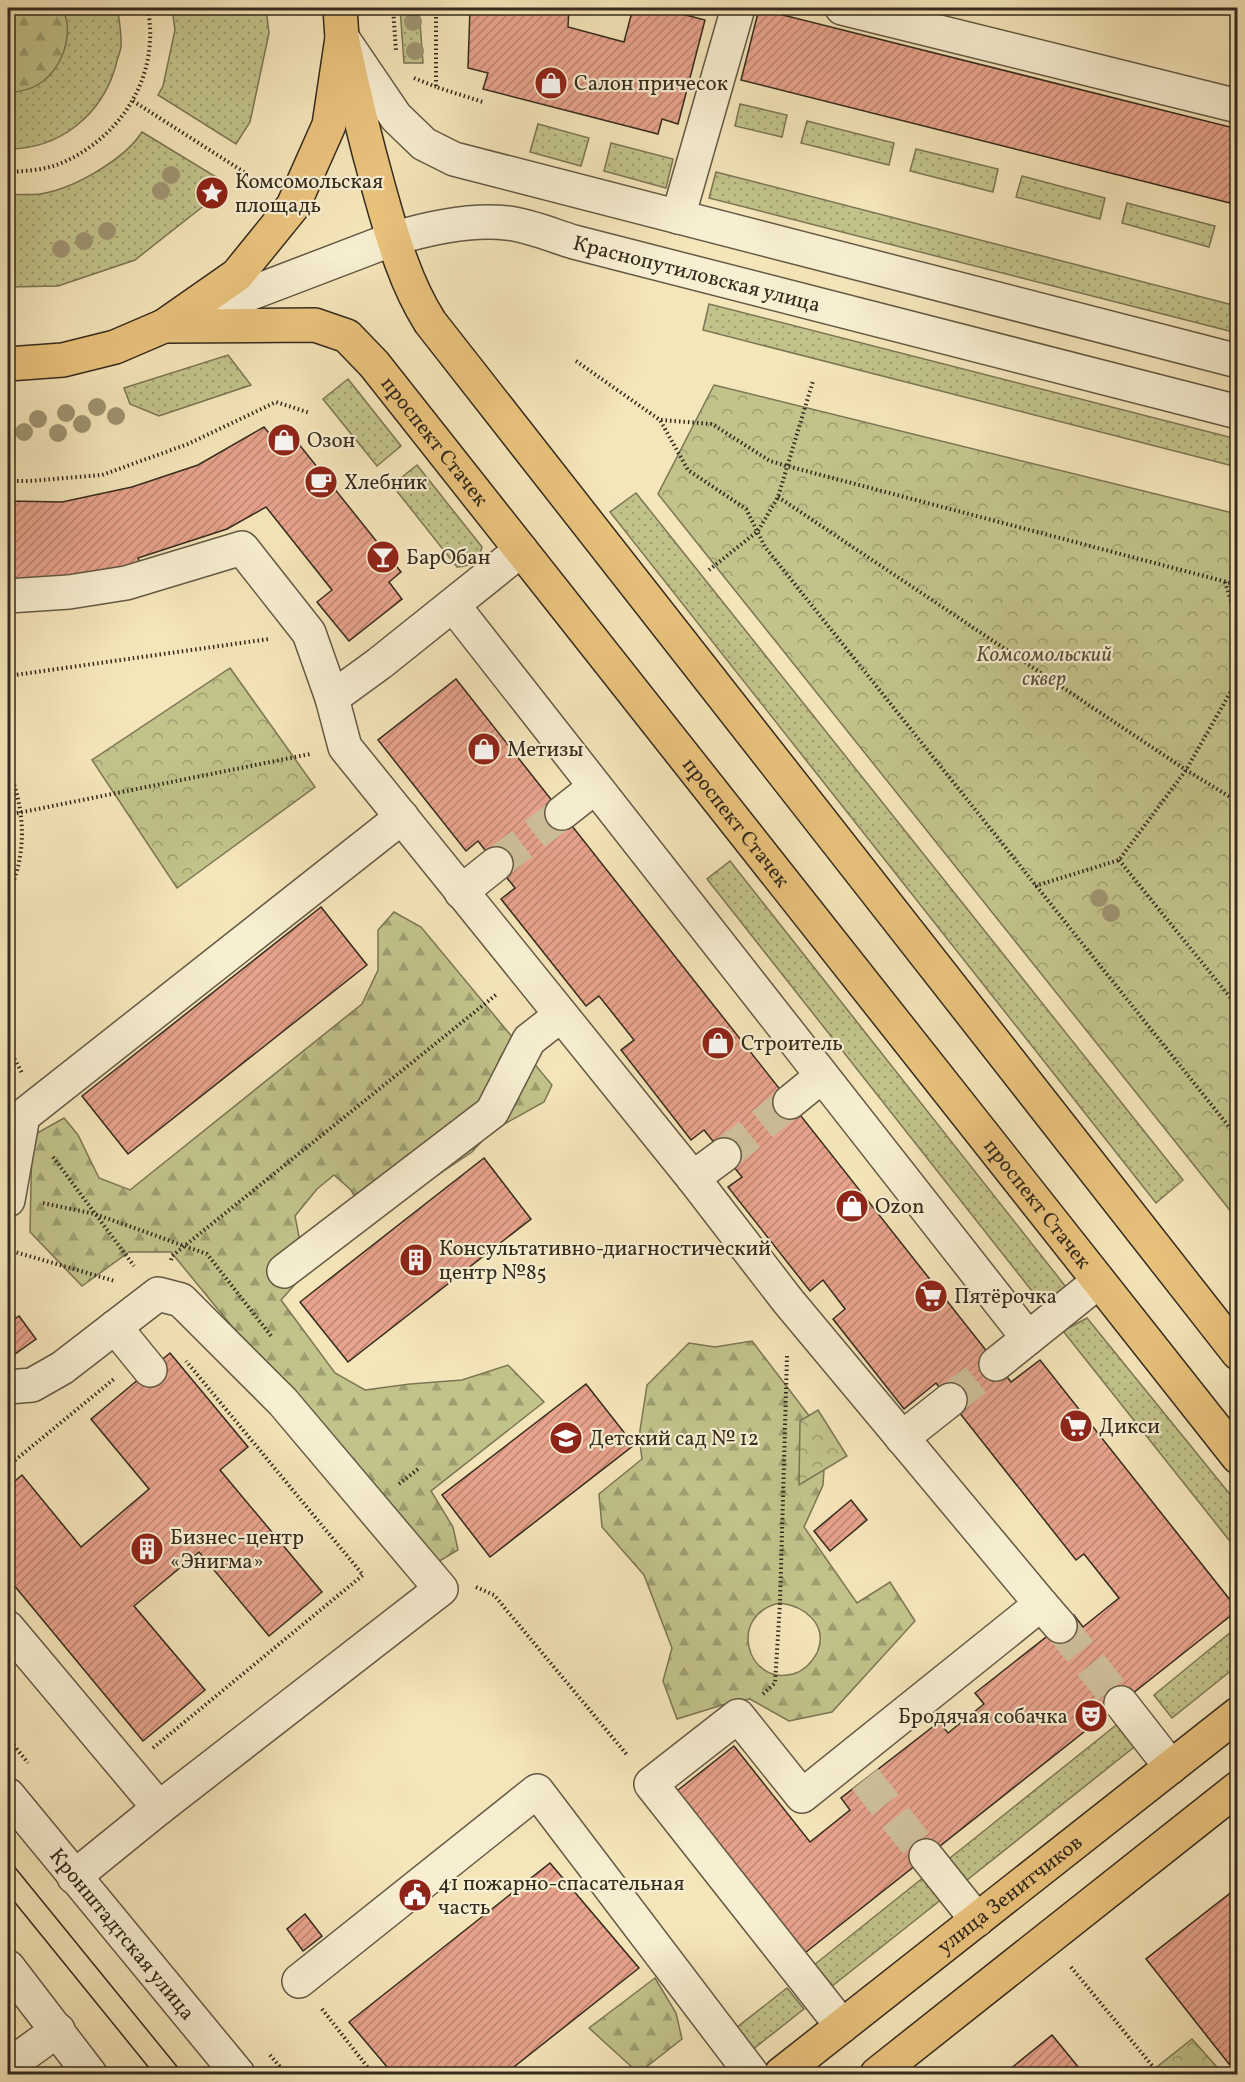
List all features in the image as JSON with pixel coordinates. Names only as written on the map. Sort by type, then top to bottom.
[{"type":"main road","points":[[341,23],[359,118],[393,238],[415,298],[430,322],[1238,1353]]},
{"type":"main road","points":[[8,364],[63,360],[115,347],[164,326],[237,275],[293,206],[329,125],[341,23]]},
{"type":"main road","name":"проспект Стачек","points":[[164,326],[315,325],[347,336],[374,364],[1098,1282],[1238,1456]]},
{"type":"main road","name":"улица Зенитчиков","points":[[781,2074],[1238,1714]]},
{"type":"main road","points":[[877,2074],[1238,1788]]},
{"type":"street","points":[[678,217],[738,8]]},
{"type":"street","points":[[842,8],[1238,106]]},
{"type":"street","points":[[341,23],[396,117],[424,144],[454,159],[1238,361]]},
{"type":"street","name":"Краснопутиловская улица","points":[[164,326],[393,238],[444,226],[508,223],[574,242],[1238,412]]},
{"type":"street","points":[[8,596],[69,592],[126,583],[242,548],[309,633],[332,698],[345,747],[693,1178],[788,1301],[1051,1615],[857,1769],[802,1796],[738,1716],[651,1784],[842,2026]]},
{"type":"street","points":[[332,698],[380,663],[521,550]]},
{"type":"street","points":[[453,605],[1028,1338]]},
{"type":"street","points":[[561,813],[595,787]]},
{"type":"street","points":[[8,1200],[24,1098],[402,817]]},
{"type":"street","points":[[461,892],[496,864]]},
{"type":"street","points":[[284,1271],[492,1112],[529,1040],[561,1015]]},
{"type":"street","points":[[790,1102],[822,1076]]},
{"type":"street","points":[[693,1178],[724,1155]]},
{"type":"street","points":[[996,1364],[1098,1282]]},
{"type":"street","points":[[8,1387],[32,1385],[62,1368],[158,1294],[181,1300],[283,1402],[441,1589],[159,1808],[74,1877]]},
{"type":"street","points":[[115,1327],[145,1364]]},
{"type":"street","points":[[902,1438],[950,1400]]},
{"type":"street","points":[[8,1628],[159,1808]]},
{"type":"street","points":[[1121,1703],[1171,1767]]},
{"type":"street","points":[[299,1981],[537,1791],[752,2074]]},
{"type":"street","name":"Кронштадтская улица","points":[[8,1795],[238,2074]]},
{"type":"street","points":[[926,1856],[977,1920]]},
{"type":"street","points":[[8,1967],[90,2074]]},
{"type":"street","points":[[8,2066],[58,2030]]},
{"type":"path","points":[[8,172],[34,171],[64,162],[91,147],[115,126],[133,101],[145,71],[151,39],[148,8]]},
{"type":"path","points":[[393,8],[397,60]]},
{"type":"path","points":[[436,8],[436,87]]},
{"type":"path","points":[[408,75],[436,87],[483,102]]},
{"type":"path","points":[[133,101],[244,172]]},
{"type":"path","points":[[576,361],[660,420],[688,470],[746,509],[765,547],[1238,1138]]},
{"type":"path","points":[[709,570],[758,531],[778,497],[813,381]]},
{"type":"path","points":[[8,481],[102,475],[188,444],[276,402],[310,413]]},
{"type":"path","points":[[660,420],[712,424],[770,460],[787,466],[1238,585]]},
{"type":"path","points":[[778,497],[1234,800]]},
{"type":"path","points":[[1225,582],[1238,622]]},
{"type":"path","points":[[8,676],[309,633]]},
{"type":"path","points":[[1035,886],[1119,860],[1186,770],[1238,679]]},
{"type":"path","points":[[8,815],[316,753]]},
{"type":"path","points":[[8,768],[16,788],[21,812],[21,854],[8,894]]},
{"type":"path","points":[[1119,860],[1238,1007]]},
{"type":"path","points":[[8,1250],[158,1294],[172,1256],[526,971]]},
{"type":"path","points":[[8,1047],[24,1098],[128,1260]]},
{"type":"path","points":[[738,1716],[775,1683],[780,1591],[788,1301]]},
{"type":"path","points":[[126,1769],[363,1575],[182,1356]]},
{"type":"path","points":[[8,1466],[145,1364]]},
{"type":"path","points":[[400,1483],[418,1469]]},
{"type":"path","points":[[1071,1967],[1159,2074]]},
{"type":"path","points":[[299,1981],[373,2074]]},
{"type":"green space","points":[[8,8],[117,8],[121,42],[120,52],[109,83],[101,99],[89,114],[61,136],[45,143],[8,149]]},
{"type":"green space","points":[[8,8],[62,8],[66,18],[67,39],[60,60],[47,77],[32,88],[8,93]]},
{"type":"green space","points":[[172,8],[266,8],[269,33],[250,122],[236,144],[158,95],[163,86],[175,30]]},
{"type":"green space","points":[[400,8],[419,8],[423,63],[404,63]]},
{"type":"green space","points":[[740,104],[787,115],[782,137],[735,126]]},
{"type":"green space","points":[[807,121],[894,143],[889,165],[801,143]]},
{"type":"green space","points":[[538,124],[589,138],[581,166],[530,152]]},
{"type":"green space","points":[[142,132],[221,180],[206,204],[135,260],[58,286],[8,287],[8,195],[40,194],[82,180],[111,163]]},
{"type":"green space","points":[[611,143],[673,159],[666,188],[604,171]]},
{"type":"green space","points":[[916,149],[998,169],[993,192],[910,171]]},
{"type":"green space","points":[[716,172],[1237,306],[1237,333],[709,198]]},
{"type":"green space","points":[[1022,176],[1105,198],[1100,219],[1016,197]]},
{"type":"green space","points":[[1127,203],[1215,226],[1209,247],[1122,223]]},
{"type":"green space","points":[[709,304],[1237,439],[1237,467],[703,330]]},
{"type":"green space","points":[[228,355],[251,385],[159,416],[130,404],[124,388]]},
{"type":"green space","points":[[348,379],[401,446],[377,466],[323,399]]},
{"type":"green space","name":"Комсомольский сквер","points":[[714,385],[1237,514],[1237,1219],[658,494]]},
{"type":"green space","points":[[417,465],[482,547],[479,556],[470,564],[457,567],[392,485]]},
{"type":"green space","points":[[636,493],[1183,1180],[1156,1203],[610,512]]},
{"type":"green space","points":[[230,668],[315,787],[177,888],[92,760]]},
{"type":"green space","points":[[730,861],[1066,1287],[1043,1305],[707,879]]},
{"type":"green space","points":[[394,912],[421,927],[552,1085],[544,1102],[490,1132],[472,1152],[369,1221],[351,1190],[334,1175],[317,1189],[295,1216],[306,1272],[281,1300],[335,1373],[365,1390],[462,1380],[508,1365],[544,1402],[431,1491],[453,1527],[458,1550],[433,1565],[298,1407],[171,1252],[129,1252],[82,1286],[30,1232],[32,1136],[64,1118],[78,1135],[99,1178],[130,1190],[362,1004],[378,970],[378,930]]},
{"type":"green space","points":[[1087,1318],[1237,1503],[1237,1550],[1063,1331]]},
{"type":"green space","points":[[752,1341],[826,1438],[823,1485],[804,1527],[857,1603],[890,1582],[915,1621],[832,1712],[789,1721],[750,1699],[677,1719],[663,1681],[672,1648],[644,1575],[602,1527],[599,1494],[642,1459],[639,1437],[647,1385],[689,1343],[715,1347]],"holes":[[[780,1603],[798,1608],[812,1619],[820,1634],[820,1643],[817,1653],[804,1668],[797,1673],[777,1675],[764,1670],[754,1660],[749,1647],[748,1633],[753,1620],[763,1610]]]},
{"type":"green space","points":[[818,1410],[847,1456],[799,1485],[800,1421]]},
{"type":"green space","points":[[1237,1627],[1237,1666],[1172,1718],[1154,1695]]},
{"type":"green space","points":[[1120,1722],[1138,1744],[962,1884],[945,1862]]},
{"type":"green space","points":[[929,1873],[947,1895],[831,1987],[814,1965]]},
{"type":"green space","points":[[655,1978],[676,2013],[682,2039],[645,2068],[634,2069],[589,2028]]},
{"type":"green space","points":[[787,1988],[804,2009],[747,2054],[731,2032]]},
{"type":"green space","points":[[1192,2039],[1223,2074],[1148,2074]]},
{"type":"building","points":[[470,8],[569,8],[568,27],[624,42],[633,8],[659,8],[705,20],[678,124],[662,119],[658,134],[483,89],[488,73],[468,68]]},
{"type":"building","points":[[759,9],[1238,129],[1238,205],[741,80]]},
{"type":"building","points":[[264,427],[277,443],[290,433],[401,572],[389,582],[402,599],[349,641],[317,602],[332,590],[266,507],[227,529],[138,558],[141,566],[70,580],[8,580],[8,501],[62,502],[132,487],[198,465]]},
{"type":"building","points":[[456,679],[1011,1382],[1040,1360],[1238,1610],[801,1956],[673,1794],[734,1746],[810,1842],[850,1810],[841,1798],[939,1722],[948,1733],[984,1704],[975,1693],[1074,1615],[1083,1627],[1119,1598],[1084,1554],[1076,1560],[936,1383],[904,1409],[833,1319],[845,1309],[823,1280],[810,1291],[728,1187],[742,1177],[704,1130],[691,1140],[621,1050],[634,1040],[599,996],[586,1006],[501,899],[515,888],[478,841],[466,851],[378,740]]},
{"type":"building","points":[[321,907],[367,965],[128,1154],[82,1096]]},
{"type":"building","name":"Консультативно-диагностический центр №85","points":[[484,1158],[531,1219],[348,1362],[300,1302]]},
{"type":"building","points":[[19,1316],[36,1339],[11,1357],[8,1352],[8,1324]]},
{"type":"building","name":"Бизнес-центр «Энигма»","points":[[170,1353],[248,1447],[220,1470],[322,1592],[269,1636],[199,1552],[134,1606],[205,1690],[143,1741],[8,1578],[8,1487],[22,1475],[81,1547],[149,1489],[91,1419]]},
{"type":"building","points":[[586,1384],[634,1445],[490,1557],[442,1495]]},
{"type":"building","points":[[851,1500],[867,1520],[830,1551],[814,1531]]},
{"type":"building","points":[[550,1863],[639,1968],[505,2074],[393,2074],[349,2022]]},
{"type":"building","points":[[1238,1887],[1238,2058],[1229,2064],[1146,1959]]},
{"type":"building","points":[[305,1914],[322,1936],[303,1951],[287,1929]]},
{"type":"building","points":[[1052,2035],[1084,2074],[1004,2074]]},
{"type":"tunnel","points":[[496,864],[562,813]]},
{"type":"tunnel","points":[[724,1155],[790,1102]]},
{"type":"tunnel","points":[[950,1400],[996,1364]]},
{"type":"tunnel","points":[[1060,1626],[1121,1703]]},
{"type":"tunnel","points":[[865,1779],[926,1856]]},
{"type":"tram line","points":[[8,1859],[183,2074]]},
{"type":"tram line","points":[[8,1894],[154,2074]]},
{"type":"place","name":"Салон причесок","points":[[551,83]]},
{"type":"place","name":"Комсомольская площадь","points":[[212,193]]},
{"type":"place","name":"Озон","points":[[284,440]]},
{"type":"place","name":"Хлебник","points":[[321,482]]},
{"type":"place","name":"БарОбан","points":[[383,557]]},
{"type":"place","name":"Метизы","points":[[484,749]]},
{"type":"place","name":"Строитель","points":[[718,1043]]},
{"type":"place","name":"Ozon","points":[[852,1206]]},
{"type":"place","name":"Консультативно-диагностический центр №85","points":[[416,1260]]},
{"type":"place","name":"Пятёрочка","points":[[931,1296]]},
{"type":"place","name":"Дикси","points":[[1076,1426]]},
{"type":"place","name":"Детский сад № 12","points":[[566,1438]]},
{"type":"place","name":"Бизнес-центр «Энигма»","points":[[147,1549]]},
{"type":"place","name":"Бродячая собачка","points":[[1091,1716]]},
{"type":"place","name":"41 пожарно-спасательная часть","points":[[415,1895]]}]
